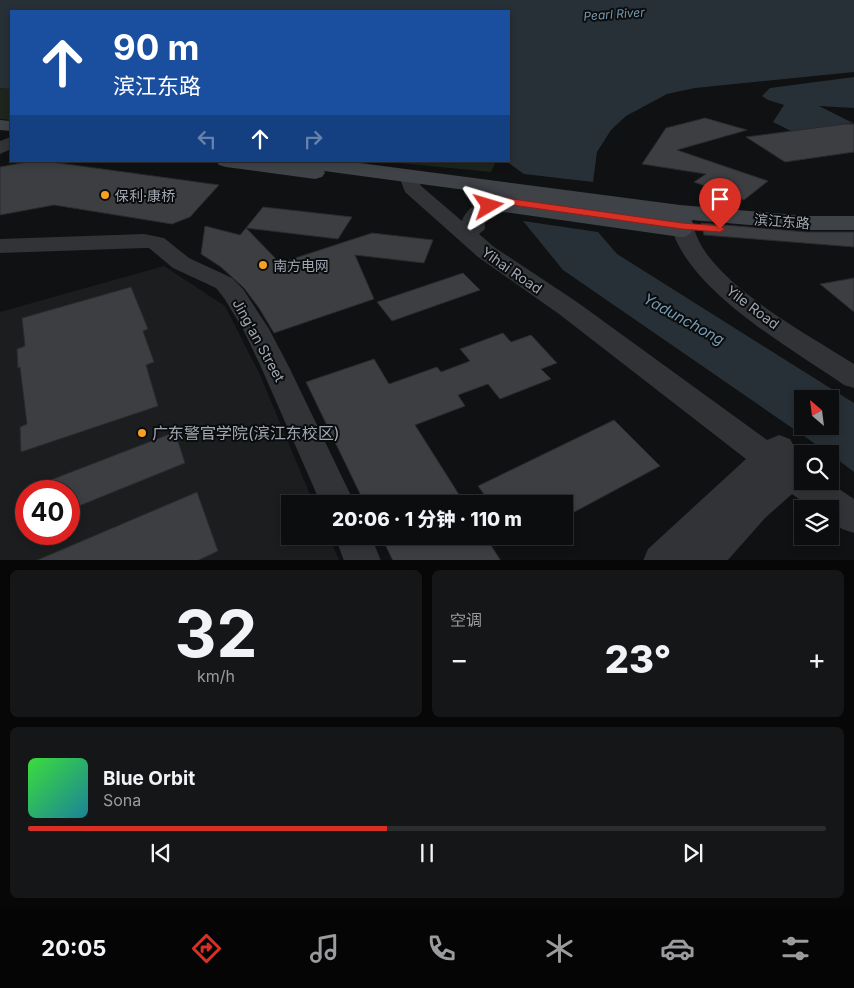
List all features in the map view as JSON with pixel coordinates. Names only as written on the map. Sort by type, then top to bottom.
[{"type":"main road","points":[[233,162],[506,196]]},
{"type":"main road","points":[[302,162],[418,186],[681,219]]},
{"type":"main road","name":"滨江东路","points":[[681,219],[854,223]]},
{"type":"main road","name":"滨江东路","points":[[681,219],[777,234],[854,235]]},
{"type":"street","name":"Yihai Road","points":[[418,186],[541,280],[636,342],[854,518]]},
{"type":"street","name":"Yihai Road","points":[[418,186],[486,252],[568,308],[780,460]]},
{"type":"street","points":[[474,230],[472,224],[473,217],[479,211],[506,196]]},
{"type":"street","name":"Yile Road","points":[[681,219],[686,239],[694,253],[718,280],[756,312],[854,378]]},
{"type":"street","name":"Jing'an Street","points":[[0,246],[144,241],[156,244],[181,263],[224,283],[239,301],[256,329],[334,495]]},
{"type":"street","points":[[661,560],[780,460]]},
{"type":"street","points":[[703,560],[753,507],[780,460]]},
{"type":"street","points":[[357,545],[363,560]]},
{"type":"shaded area","points":[[0,88],[10,89],[10,120],[0,119]]},
{"type":"shaded area","points":[[390,162],[496,162],[491,172]]},
{"type":"shaded area","name":"广东警官学院(滨江东校区)","points":[[164,266],[225,306],[260,375],[310,495],[281,495],[281,545],[332,545],[339,560],[0,560],[0,312]]},
{"type":"water","name":"Pearl River","points":[[0,0],[854,0],[854,72],[695,88],[667,94],[626,116],[611,130],[597,152],[593,182],[524,174],[507,162],[510,162],[510,10],[10,10],[10,89],[0,88]]},
{"type":"water","points":[[854,77],[854,108],[819,106],[853,123],[791,131],[773,122],[784,105],[762,96],[770,88]]},
{"type":"water","name":"Yadunchong","points":[[523,221],[598,232],[617,254],[833,390],[794,390],[794,429],[563,270]]},
{"type":"water","points":[[839,394],[854,403],[854,472],[839,461],[839,445],[817,445],[802,435],[839,435]]},
{"type":"building","points":[[705,118],[747,130],[677,150],[768,181],[744,200],[694,182],[706,174],[642,164],[666,128]]},
{"type":"building","points":[[854,124],[854,152],[785,162],[746,137]]},
{"type":"building","name":"保利·康桥","points":[[27,162],[51,162],[219,185],[190,217],[172,224],[54,205],[0,215],[0,167]]},
{"type":"building","points":[[263,207],[352,217],[338,239],[246,228]]},
{"type":"building","points":[[701,223],[807,232],[854,232],[854,247],[704,235]]},
{"type":"building","points":[[205,226],[240,235],[246,228],[280,263],[372,233],[433,240],[424,263],[355,255],[374,299],[274,333],[244,288],[221,267],[201,254]]},
{"type":"building","points":[[463,273],[480,290],[392,321],[377,302]]},
{"type":"building","points":[[854,278],[854,312],[820,284]]},
{"type":"building","points":[[131,287],[148,329],[143,331],[154,362],[146,365],[158,406],[21,452],[20,427],[27,424],[20,367],[18,368],[17,349],[25,346],[22,318]]},
{"type":"building","points":[[503,333],[511,342],[531,335],[557,363],[541,369],[551,379],[500,399],[488,384],[458,395],[465,406],[415,425],[459,495],[361,495],[306,382],[374,359],[389,384],[437,367],[441,372],[470,361],[460,349]]},
{"type":"building","points":[[614,420],[660,466],[573,513],[573,495],[484,495],[478,486]]},
{"type":"building","points":[[175,432],[185,463],[80,506],[80,480],[51,480]]},
{"type":"building","points":[[197,492],[218,551],[199,560],[37,560],[73,545],[80,545],[80,542]]},
{"type":"building","points":[[385,545],[491,545],[500,560],[393,560]]},
{"type":"place","name":"保利·康桥","points":[[105,195]]},
{"type":"place","name":"南方电网","points":[[263,265]]},
{"type":"place","name":"广东警官学院(滨江东校区)","points":[[142,433]]},
{"type":"route","points":[[489,206],[505,201],[682,226],[720,229]]}]
